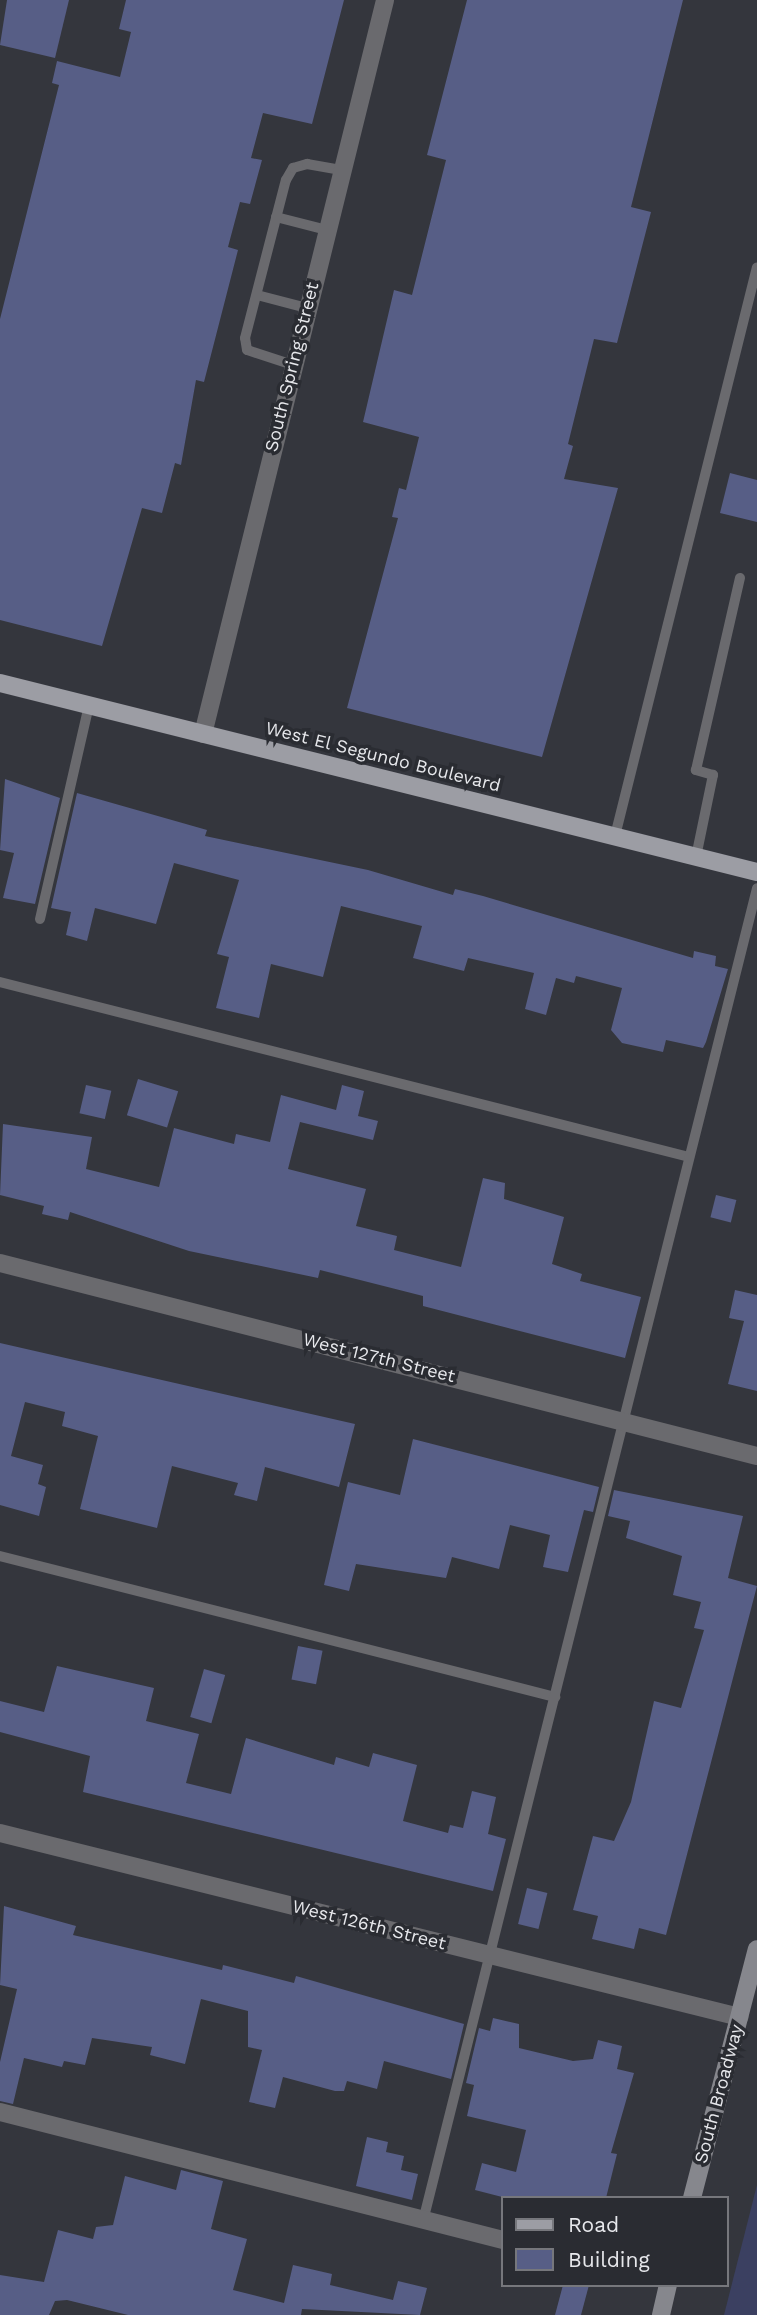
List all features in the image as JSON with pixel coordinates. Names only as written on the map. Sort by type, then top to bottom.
[{"type":"main road","name":"West El Segundo Boulevard","points":[[0,683],[757,872]]},
{"type":"main road","name":"South Broadway","points":[[693,2196],[757,1949]]},
{"type":"main road","points":[[661,2315],[668,2287]]},
{"type":"street","name":"South Spring Street","points":[[202,734],[385,0]]},
{"type":"street","name":"West 127th Street","points":[[0,1262],[757,1456]]},
{"type":"street","name":"West 126th Street","points":[[0,1833],[739,2017]]},
{"type":"street","points":[[0,2112],[502,2240]]},
{"type":"lane","points":[[293,365],[247,350],[276,217],[293,168],[342,170]]},
{"type":"lane","points":[[276,217],[327,230]]},
{"type":"lane","points":[[615,836],[757,267]]},
{"type":"lane","points":[[257,295],[307,308]]},
{"type":"lane","points":[[696,857],[713,775],[696,770],[740,578]]},
{"type":"lane","points":[[40,919],[89,705]]},
{"type":"lane","points":[[423,2221],[757,888]]},
{"type":"lane","points":[[0,982],[689,1157]]},
{"type":"lane","points":[[0,1556],[555,1697]]},
{"type":"shaded area","points":[[757,2185],[757,2315],[724,2315]]},
{"type":"building","points":[[7,0],[69,0],[55,58],[0,45]]},
{"type":"building","points":[[126,0],[344,0],[312,124],[263,113],[251,158],[262,160],[250,204],[240,202],[228,247],[238,250],[204,382],[196,380],[181,465],[175,463],[162,513],[142,508],[102,646],[0,620],[0,319],[59,85],[52,83],[57,61],[120,77],[131,32],[119,29]]},
{"type":"building","points":[[467,0],[683,0],[631,207],[651,212],[617,343],[594,339],[568,444],[573,446],[564,479],[618,488],[542,757],[347,708],[398,518],[392,517],[399,488],[406,490],[419,437],[363,422],[394,290],[412,295],[446,160],[427,155]]},
{"type":"building","points":[[730,473],[757,480],[757,522],[720,513]]},
{"type":"building","points":[[5,779],[60,798],[35,904],[3,898],[14,853],[0,850]]},
{"type":"building","points":[[77,793],[207,830],[205,836],[368,870],[453,895],[455,889],[483,896],[693,958],[694,951],[716,956],[715,966],[728,969],[706,1042],[703,1048],[666,1040],[663,1052],[622,1043],[611,1030],[622,988],[576,976],[574,983],[556,978],[546,1015],[525,1009],[534,973],[468,958],[464,971],[413,958],[422,926],[341,906],[323,977],[271,964],[259,1018],[216,1008],[229,957],[217,954],[239,880],[174,863],[156,924],[95,908],[87,941],[66,935],[71,912],[51,908]]},
{"type":"building","points":[[138,1079],[178,1091],[167,1128],[127,1115]]},
{"type":"building","points":[[86,1085],[111,1091],[105,1119],[79,1113]]},
{"type":"building","points":[[342,1085],[364,1091],[358,1116],[378,1121],[373,1140],[300,1122],[288,1169],[366,1189],[356,1226],[397,1236],[394,1250],[461,1267],[483,1178],[505,1183],[504,1199],[564,1217],[552,1264],[582,1274],[580,1281],[641,1297],[625,1358],[423,1306],[423,1296],[320,1270],[318,1278],[189,1251],[70,1212],[68,1220],[42,1214],[44,1206],[0,1195],[3,1124],[92,1137],[86,1169],[159,1187],[174,1128],[234,1144],[236,1134],[270,1142],[281,1095],[336,1110]]},
{"type":"building","points":[[716,1195],[736,1200],[731,1222],[710,1217]]},
{"type":"building","points":[[735,1290],[757,1295],[757,1391],[728,1384],[744,1321],[729,1318]]},
{"type":"building","points":[[0,1343],[355,1424],[339,1487],[265,1467],[257,1501],[234,1495],[238,1483],[172,1466],[157,1528],[80,1509],[98,1436],[62,1426],[65,1412],[25,1402],[11,1456],[43,1465],[38,1484],[46,1487],[39,1516],[0,1505]]},
{"type":"building","points":[[413,1439],[599,1487],[593,1512],[584,1510],[568,1572],[543,1567],[550,1535],[510,1525],[499,1569],[452,1557],[446,1578],[356,1564],[349,1591],[324,1585],[348,1482],[400,1495]]},
{"type":"building","points":[[614,1490],[743,1516],[728,1578],[757,1586],[666,1935],[639,1928],[634,1949],[592,1939],[598,1916],[573,1910],[593,1836],[614,1841],[631,1802],[654,1701],[681,1708],[704,1630],[694,1628],[701,1602],[673,1595],[682,1556],[626,1538],[630,1521],[608,1516]]},
{"type":"building","points":[[298,1646],[323,1651],[316,1684],[292,1679]]},
{"type":"building","points":[[57,1666],[154,1688],[146,1721],[199,1734],[186,1783],[231,1794],[246,1738],[334,1765],[336,1757],[369,1767],[373,1753],[417,1765],[403,1821],[448,1833],[450,1825],[463,1828],[472,1791],[496,1797],[488,1834],[506,1839],[493,1891],[83,1792],[90,1756],[0,1732],[0,1701],[44,1712]]},
{"type":"building","points":[[204,1669],[225,1675],[211,1723],[190,1717]]},
{"type":"building","points":[[527,1888],[547,1893],[538,1929],[518,1924]]},
{"type":"building","points":[[4,1906],[76,1926],[73,1935],[222,1970],[223,1965],[294,1983],[296,1976],[464,2024],[451,2079],[384,2061],[377,2089],[347,2081],[344,2091],[335,2091],[283,2077],[275,2108],[249,2102],[262,2050],[248,2047],[248,2011],[201,1999],[185,2064],[150,2055],[152,2047],[92,2038],[85,2065],[64,2061],[62,2067],[24,2058],[13,2104],[0,2101],[0,2062],[17,1989],[0,1985]]},
{"type":"building","points":[[493,2018],[519,2024],[519,2048],[573,2061],[593,2059],[598,2040],[622,2046],[617,2069],[634,2073],[611,2153],[617,2154],[606,2196],[502,2197],[475,2190],[482,2163],[516,2172],[526,2130],[467,2116],[474,2085],[466,2083],[479,2028],[490,2031]]},
{"type":"building","points":[[367,2137],[388,2142],[386,2152],[404,2156],[401,2170],[418,2174],[412,2200],[356,2186]]},
{"type":"building","points":[[181,2170],[223,2181],[211,2229],[247,2239],[233,2290],[284,2303],[293,2265],[332,2274],[330,2285],[393,2300],[398,2281],[427,2288],[420,2315],[302,2309],[301,2315],[128,2315],[67,2300],[55,2301],[49,2315],[0,2315],[0,2275],[44,2282],[58,2230],[93,2239],[96,2227],[113,2225],[125,2176],[176,2190]]},
{"type":"building","points":[[562,2287],[588,2287],[581,2315],[555,2315]]}]
